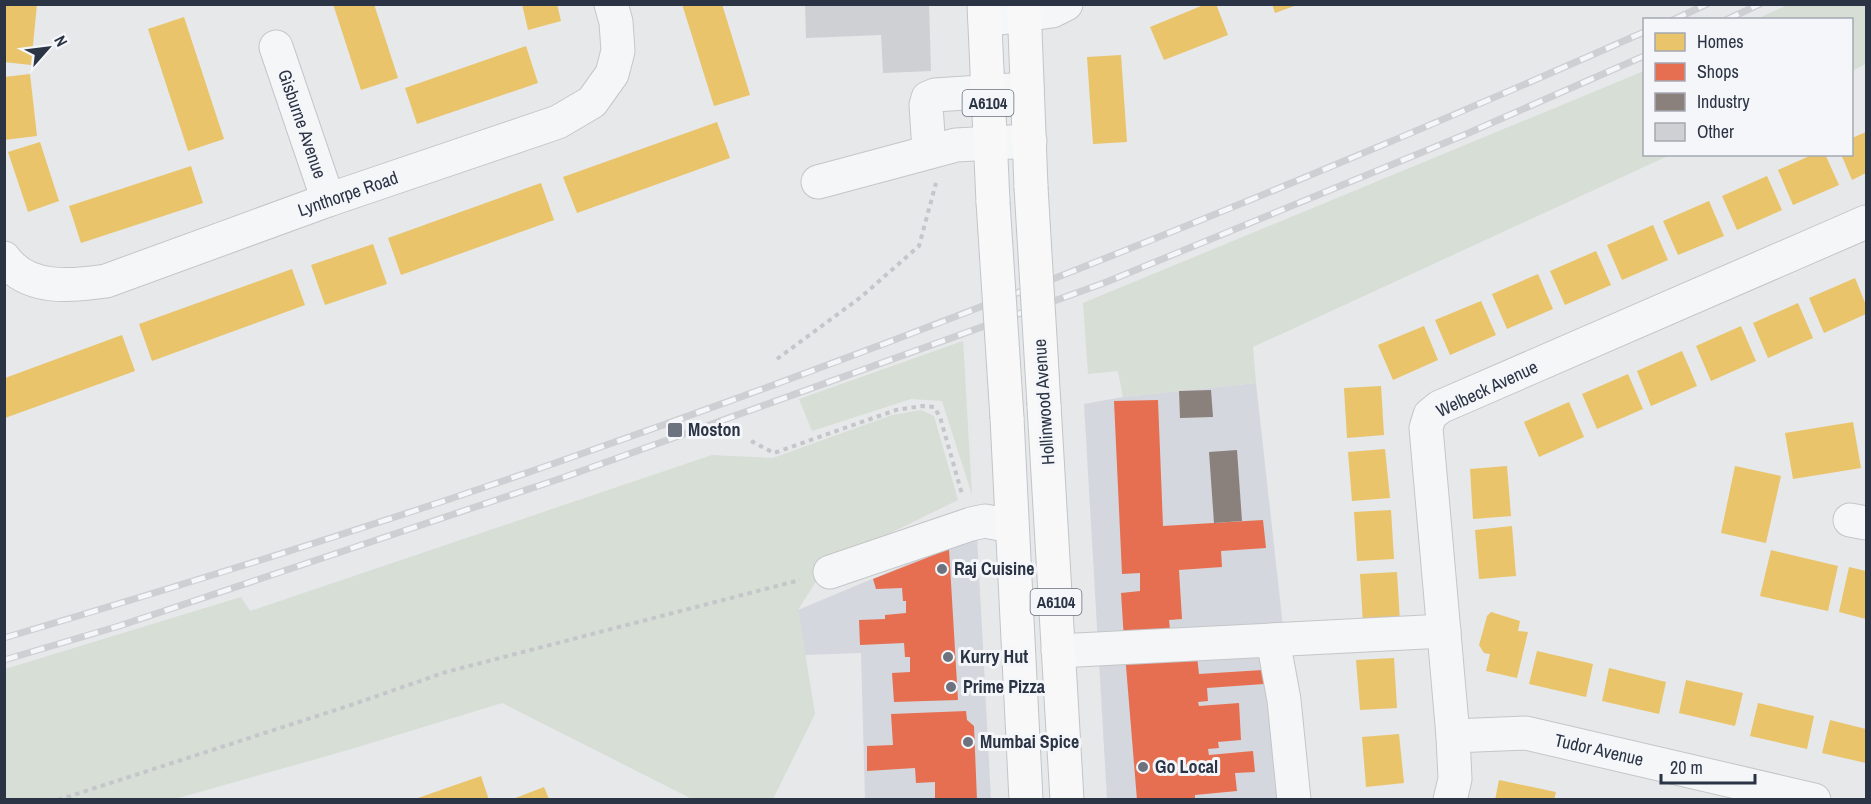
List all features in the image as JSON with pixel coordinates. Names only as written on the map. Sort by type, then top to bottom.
[{"type":"main road","name":"Hollinwood Avenue","points":[[1024,10],[1031,187],[1067,800]]},
{"type":"main road","name":"A6104","points":[[985,12],[993,202],[1026,800]]},
{"type":"main road","points":[[1011,526],[1052,525]]},
{"type":"street","name":"Lynthorpe Road","points":[[4,258],[23,276],[40,282],[72,286],[106,281],[328,200],[558,122],[592,102],[612,74],[618,51],[616,22],[611,4]]},
{"type":"street","points":[[985,12],[1052,10],[1066,4]]},
{"type":"street","name":"Gisburne Avenue","points":[[276,47],[328,200]]},
{"type":"street","points":[[933,164],[926,105],[928,98],[935,95],[1027,90]]},
{"type":"street","points":[[818,182],[933,164],[956,146],[1030,141]]},
{"type":"street","name":"Welbeck Avenue","points":[[1450,800],[1455,780],[1454,736],[1426,428],[1430,415],[1440,407],[1866,222]]},
{"type":"street","points":[[830,572],[971,524],[985,521],[1011,526]]},
{"type":"street","points":[[1058,651],[1444,631]]},
{"type":"street","points":[[1273,640],[1284,700],[1294,800]]},
{"type":"street","name":"Tudor Avenue","points":[[1454,736],[1526,733],[1814,800]]},
{"type":"path","points":[[777,360],[861,297],[919,246],[933,164]]},
{"type":"path","points":[[751,441],[774,453],[896,410],[922,406],[934,407],[940,417],[971,524]]},
{"type":"path","points":[[58,800],[446,672],[830,572]]},
{"type":"shaded area","points":[[1790,4],[1866,5],[1866,64],[1853,70],[1853,18],[1759,18]]},
{"type":"shaded area","points":[[1643,71],[1643,156],[1668,156],[1253,347],[1256,383],[1123,397],[1118,371],[1088,374],[1083,303]]},
{"type":"shaded area","points":[[963,341],[972,495],[942,401],[911,399],[812,431],[799,399]]},
{"type":"shaded area","points":[[1256,383],[1302,799],[1107,799],[1084,404],[1123,397]]},
{"type":"shaded area","points":[[921,410],[934,416],[958,500],[827,564],[798,610],[815,714],[773,799],[692,799],[502,703],[175,799],[5,800],[5,669],[241,597],[250,611],[712,455],[773,458],[892,415]]},
{"type":"shaded area","points":[[977,535],[991,799],[865,799],[861,653],[805,655],[798,610]]},
{"type":"building: Homes","points":[[4,4],[37,4],[31,65],[4,62]]},
{"type":"building: Homes","points":[[333,4],[374,4],[398,78],[361,90]]},
{"type":"building: Homes","points":[[522,4],[557,4],[561,21],[528,30]]},
{"type":"building: Homes","points":[[682,4],[722,4],[750,95],[714,106]]},
{"type":"building: Homes","points":[[1206,4],[1216,4],[1228,35],[1164,60],[1150,27]]},
{"type":"building: Homes","points":[[1272,4],[1297,4],[1297,5],[1275,13]]},
{"type":"building: Homes","points":[[184,17],[224,139],[188,151],[148,29]]},
{"type":"building: Homes","points":[[526,46],[538,83],[417,124],[405,88]]},
{"type":"building: Homes","points":[[1121,55],[1127,142],[1093,144],[1087,57]]},
{"type":"building: Homes","points":[[30,74],[37,136],[4,140],[4,77]]},
{"type":"building: Homes","points":[[717,122],[730,158],[577,213],[563,177]]},
{"type":"building: Homes","points":[[1866,132],[1866,173],[1852,180],[1842,156],[1853,156],[1853,138]]},
{"type":"building: Homes","points":[[40,142],[59,201],[28,212],[8,152]]},
{"type":"building: Homes","points":[[1810,156],[1826,156],[1839,185],[1793,205],[1778,170]]},
{"type":"building: Homes","points":[[191,166],[203,203],[81,243],[69,206]]},
{"type":"building: Homes","points":[[1767,176],[1782,210],[1737,230],[1722,196]]},
{"type":"building: Homes","points":[[541,183],[554,220],[401,275],[388,238]]},
{"type":"building: Homes","points":[[1709,201],[1724,236],[1678,255],[1663,221]]},
{"type":"building: Homes","points":[[1653,225],[1668,260],[1622,280],[1607,245]]},
{"type":"building: Homes","points":[[373,244],[387,284],[325,305],[311,265]]},
{"type":"building: Homes","points":[[1596,251],[1611,285],[1565,305],[1550,271]]},
{"type":"building: Homes","points":[[292,269],[305,305],[152,361],[139,324]]},
{"type":"building: Homes","points":[[1538,274],[1553,309],[1507,329],[1492,294]]},
{"type":"building: Homes","points":[[1855,278],[1866,305],[1866,314],[1824,333],[1809,298]]},
{"type":"building: Homes","points":[[1481,301],[1496,335],[1450,355],[1435,320]]},
{"type":"building: Homes","points":[[1798,303],[1813,338],[1768,358],[1753,323]]},
{"type":"building: Homes","points":[[1424,326],[1438,360],[1393,380],[1378,345]]},
{"type":"building: Homes","points":[[1741,326],[1756,361],[1711,381],[1696,346]]},
{"type":"building: Homes","points":[[122,335],[135,371],[5,418],[5,378]]},
{"type":"building: Homes","points":[[1682,351],[1697,386],[1651,406],[1637,371]]},
{"type":"building: Homes","points":[[1628,374],[1643,409],[1597,429],[1582,394]]},
{"type":"building: Homes","points":[[1381,386],[1384,435],[1347,438],[1344,388]]},
{"type":"building: Homes","points":[[1569,402],[1584,437],[1539,457],[1524,422]]},
{"type":"building: Homes","points":[[1853,422],[1861,468],[1793,479],[1785,433]]},
{"type":"building: Homes","points":[[1385,449],[1390,498],[1352,501],[1348,452]]},
{"type":"building: Homes","points":[[1507,466],[1511,516],[1473,519],[1470,469]]},
{"type":"building: Homes","points":[[1735,466],[1781,476],[1766,543],[1721,533]]},
{"type":"building: Homes","points":[[1391,510],[1394,559],[1357,561],[1354,512]]},
{"type":"building: Homes","points":[[1512,526],[1516,576],[1479,579],[1475,530]]},
{"type":"building: Homes","points":[[1771,550],[1838,566],[1828,611],[1760,596]]},
{"type":"building: Homes","points":[[1849,567],[1866,571],[1866,619],[1839,612]]},
{"type":"building: Homes","points":[[1397,572],[1400,622],[1363,624],[1360,574]]},
{"type":"building: Homes","points":[[1491,612],[1520,621],[1518,631],[1528,632],[1517,678],[1486,671],[1490,654],[1484,653],[1479,645],[1487,616]]},
{"type":"building: Homes","points":[[1537,651],[1593,664],[1586,697],[1529,684]]},
{"type":"building: Homes","points":[[1394,658],[1397,708],[1360,710],[1356,660]]},
{"type":"building: Homes","points":[[1609,668],[1666,682],[1659,714],[1602,701]]},
{"type":"building: Homes","points":[[1686,680],[1743,693],[1735,726],[1679,713]]},
{"type":"building: Homes","points":[[1758,703],[1814,716],[1807,749],[1750,736]]},
{"type":"building: Homes","points":[[1830,720],[1866,729],[1866,763],[1822,753]]},
{"type":"building: Homes","points":[[1399,734],[1404,783],[1366,787],[1362,737]]},
{"type":"building: Homes","points":[[481,776],[489,800],[415,800],[415,799]]},
{"type":"building: Homes","points":[[1499,780],[1556,792],[1554,800],[1495,800]]},
{"type":"building: Homes","points":[[544,787],[549,799],[513,799]]},
{"type":"building: Shops","points":[[1158,400],[1163,526],[1263,520],[1266,548],[1221,551],[1222,567],[1179,570],[1182,619],[1169,620],[1171,638],[1124,640],[1121,593],[1140,591],[1140,573],[1122,574],[1114,401]]},
{"type":"building: Shops","points":[[949,549],[958,700],[894,702],[892,673],[910,672],[910,657],[905,657],[904,643],[860,645],[859,620],[885,619],[885,615],[906,613],[906,601],[903,601],[902,588],[876,589],[873,579]]},
{"type":"building: Shops","points":[[1125,654],[1197,656],[1199,674],[1263,670],[1264,684],[1207,688],[1208,701],[1198,702],[1199,706],[1239,703],[1241,740],[1218,742],[1219,748],[1208,749],[1209,755],[1253,751],[1255,772],[1235,773],[1237,791],[1195,795],[1195,800],[1137,800]]},
{"type":"building: Shops","points":[[966,711],[967,720],[974,726],[977,800],[935,800],[935,782],[916,783],[915,768],[867,771],[867,746],[893,745],[891,714]]},
{"type":"building: Industry","points":[[1211,390],[1213,417],[1180,418],[1179,391]]},
{"type":"building: Industry","points":[[1237,450],[1242,521],[1214,523],[1209,452]]},
{"type":"building: Other","points":[[805,4],[929,4],[931,71],[883,73],[881,35],[806,38]]},
{"type":"railway","points":[[1677,18],[1707,4]]},
{"type":"railway","points":[[1730,18],[1760,4]]},
{"type":"railway","points":[[4,638],[420,509],[833,363],[1241,204],[1643,32]]},
{"type":"railway","points":[[4,660],[119,626],[562,478],[1104,283],[1464,135],[1643,56]]},
{"type":"place","name":"Moston","points":[[675,430]]},
{"type":"place","name":"Raj Cuisine","points":[[942,569]]},
{"type":"place","name":"Kurry Hut","points":[[948,657]]},
{"type":"place","name":"Prime Pizza","points":[[951,687]]},
{"type":"place","name":"Mumbai Spice","points":[[968,742]]},
{"type":"place","name":"Go Local","points":[[1143,767]]}]
